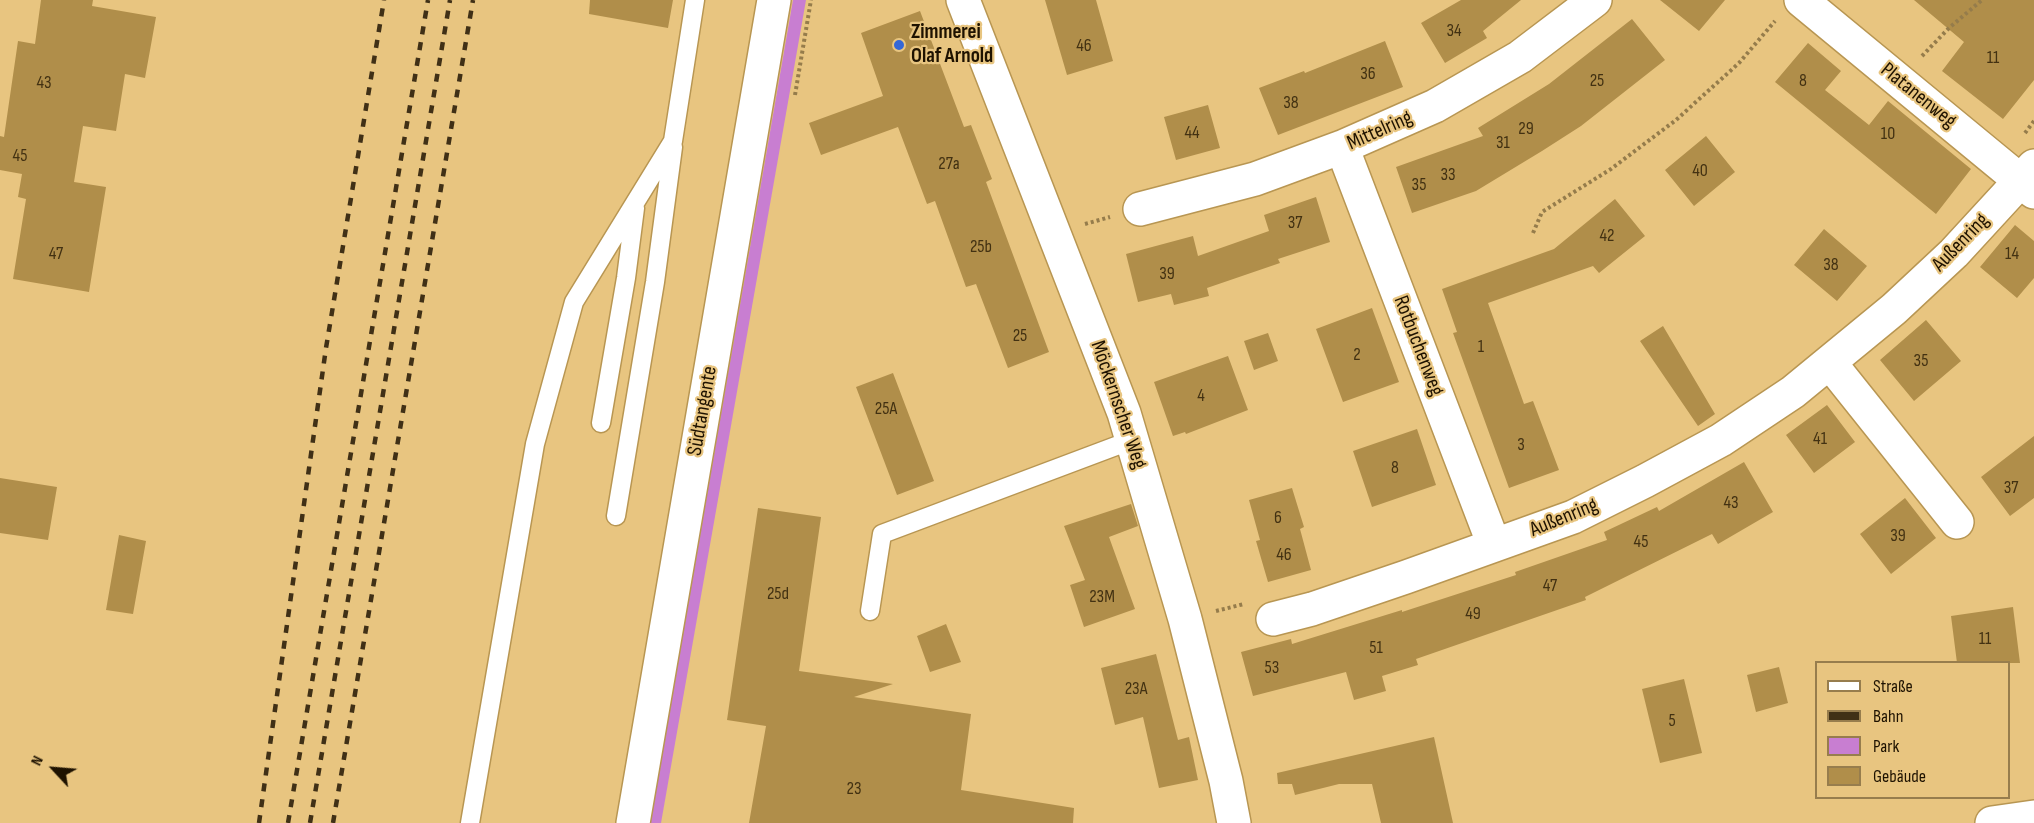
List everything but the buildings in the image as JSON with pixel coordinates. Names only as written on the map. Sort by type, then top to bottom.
[{"type":"street","name":"Südtangente","points":[[633,823],[774,0]]},
{"type":"street","name":"Möckernscher Weg","points":[[963,0],[1124,413],[1185,619],[1226,781],[1234,823]]},
{"type":"street","name":"Mittelring","points":[[1140,209],[1255,179],[1342,147],[1435,106],[1520,57],[1595,0]]},
{"type":"street","name":"Platanenweg","points":[[1790,9],[1899,80],[2022,176]]},
{"type":"street","name":"Rotbuchenweg","points":[[1342,147],[1494,545]]},
{"type":"street","name":"Außenring","points":[[1273,619],[1312,609],[1573,517],[1721,440],[1793,392],[1894,309],[1954,253],[2022,176]]},
{"type":"street","points":[[1830,363],[1957,522]]},
{"type":"street","points":[[1992,823],[2034,817]]},
{"type":"lane","points":[[616,516],[655,282],[673,141],[695,0]]},
{"type":"lane","points":[[470,823],[534,444],[574,303],[673,141]]},
{"type":"lane","points":[[602,423],[636,201]]},
{"type":"lane","points":[[870,611],[882,534],[1132,440]]},
{"type":"path","points":[[1899,80],[1949,28],[1982,0]]},
{"type":"path","points":[[1533,233],[1542,212],[1611,169],[1676,120],[1739,63],[1790,9]]},
{"type":"path","points":[[2022,176],[2034,122]]},
{"type":"path","points":[[1053,233],[1140,209]]},
{"type":"path","points":[[1185,619],[1265,599],[1273,619]]},
{"type":"green space","points":[[793,0],[806,0],[661,823],[650,823]]},
{"type":"railway","points":[[259,823],[326,348],[384,0]]},
{"type":"railway","points":[[288,823],[428,0]]},
{"type":"railway","points":[[310,823],[450,0]]},
{"type":"railway","points":[[333,823],[473,0]]},
{"type":"place","name":"Zimmerei Olaf Arnold","points":[[899,45]]}]
